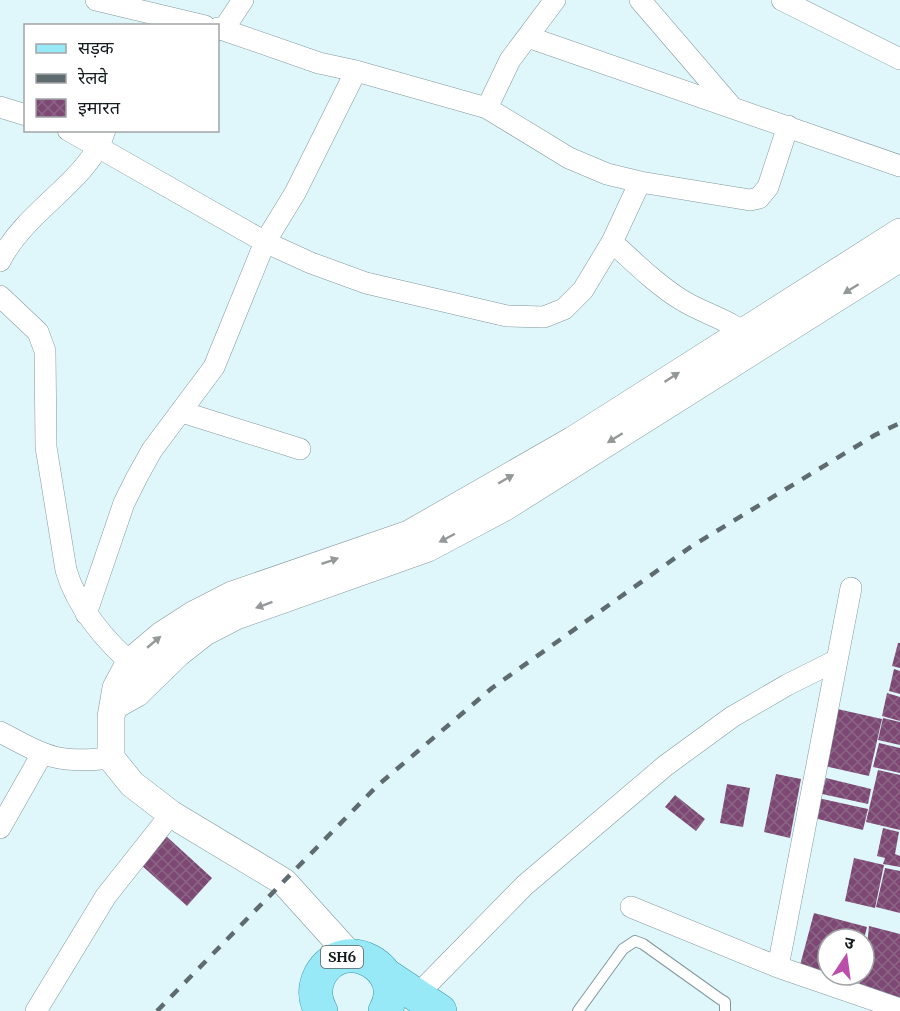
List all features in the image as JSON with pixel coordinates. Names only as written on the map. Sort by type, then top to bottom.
[{"type":"main road","name":"SH6","points":[[313,1006],[316,983],[325,967],[337,958],[350,955],[365,957],[378,964],[386,975],[428,1003]]},
{"type":"main road","points":[[385,1011],[390,990],[386,975]]},
{"type":"street","points":[[219,24],[243,0]]},
{"type":"street","points":[[488,108],[510,60],[555,0]]},
{"type":"street","points":[[640,0],[659,10],[732,106]]},
{"type":"street","points":[[782,0],[900,59]]},
{"type":"street","points":[[102,1],[138,18],[184,24]]},
{"type":"street","points":[[219,29],[319,63],[488,108],[569,158],[607,174],[640,183],[750,200],[759,198],[768,187],[788,126]]},
{"type":"street","points":[[528,37],[900,166]]},
{"type":"street","points":[[86,614],[124,503],[136,477],[152,450],[182,412],[218,358],[265,242],[295,193],[356,71]]},
{"type":"street","points":[[0,107],[24,114]]},
{"type":"street","points":[[76,132],[103,139],[265,242],[310,263],[366,283],[507,316],[544,317],[564,309],[583,291],[612,242],[640,183]]},
{"type":"street","points":[[0,261],[19,229],[88,164],[103,139]]},
{"type":"street","points":[[114,706],[132,697],[177,654],[206,632],[236,616],[429,548],[505,507],[751,339],[900,232]]},
{"type":"street","points":[[612,242],[657,283],[682,300],[751,339]]},
{"type":"street","points":[[350,955],[284,882],[171,814],[132,784],[111,758],[109,735],[116,688],[130,662],[162,635],[193,615],[232,595],[409,534],[751,339],[900,258]]},
{"type":"street","points":[[0,296],[38,332],[45,351],[46,447],[66,570],[71,587],[86,614],[130,662],[151,680]]},
{"type":"street","points":[[182,412],[300,450]]},
{"type":"street","points":[[778,967],[851,588]]},
{"type":"street","points":[[428,1003],[525,885],[665,766],[732,717],[787,685],[837,660]]},
{"type":"street","points":[[0,732],[42,754],[64,760],[111,758]]},
{"type":"street","points":[[0,828],[42,754]]},
{"type":"street","points":[[36,1011],[106,896],[171,814]]},
{"type":"street","points":[[632,907],[778,967],[900,1009]]},
{"type":"lane","points":[[578,1011],[623,949],[635,941],[643,944],[725,1002],[725,1011]]},
{"type":"building","points":[[898,643],[900,643],[900,668],[892,666]]},
{"type":"building","points":[[894,669],[900,671],[900,694],[889,691]]},
{"type":"building","points":[[887,693],[900,697],[900,721],[882,716]]},
{"type":"building","points":[[833,708],[882,719],[869,776],[820,765]]},
{"type":"building","points":[[883,718],[900,722],[900,745],[878,740]]},
{"type":"building","points":[[879,743],[900,748],[900,773],[873,767]]},
{"type":"building","points":[[878,770],[900,775],[900,830],[866,822]]},
{"type":"building","points":[[776,774],[801,779],[790,838],[764,832]]},
{"type":"building","points":[[826,778],[871,789],[868,804],[822,794]]},
{"type":"building","points":[[727,784],[750,788],[743,827],[720,823]]},
{"type":"building","points":[[675,795],[705,819],[696,831],[665,807]]},
{"type":"building","points":[[818,798],[868,809],[863,830],[814,818]]},
{"type":"building","points":[[883,828],[899,832],[895,854],[900,856],[900,867],[883,864],[885,858],[877,856]]},
{"type":"building","points":[[165,835],[212,878],[187,906],[140,864]]},
{"type":"building","points":[[854,858],[884,865],[875,908],[845,901]]},
{"type":"building","points":[[885,868],[900,871],[900,913],[876,907]]},
{"type":"building","points":[[814,913],[867,927],[816,927],[816,973],[799,969]]},
{"type":"building","points":[[876,928],[900,934],[900,1002],[858,992],[859,987],[876,987]]},
{"type":"railway","points":[[157,1011],[377,786],[492,688],[692,546],[875,435],[900,423]]}]
